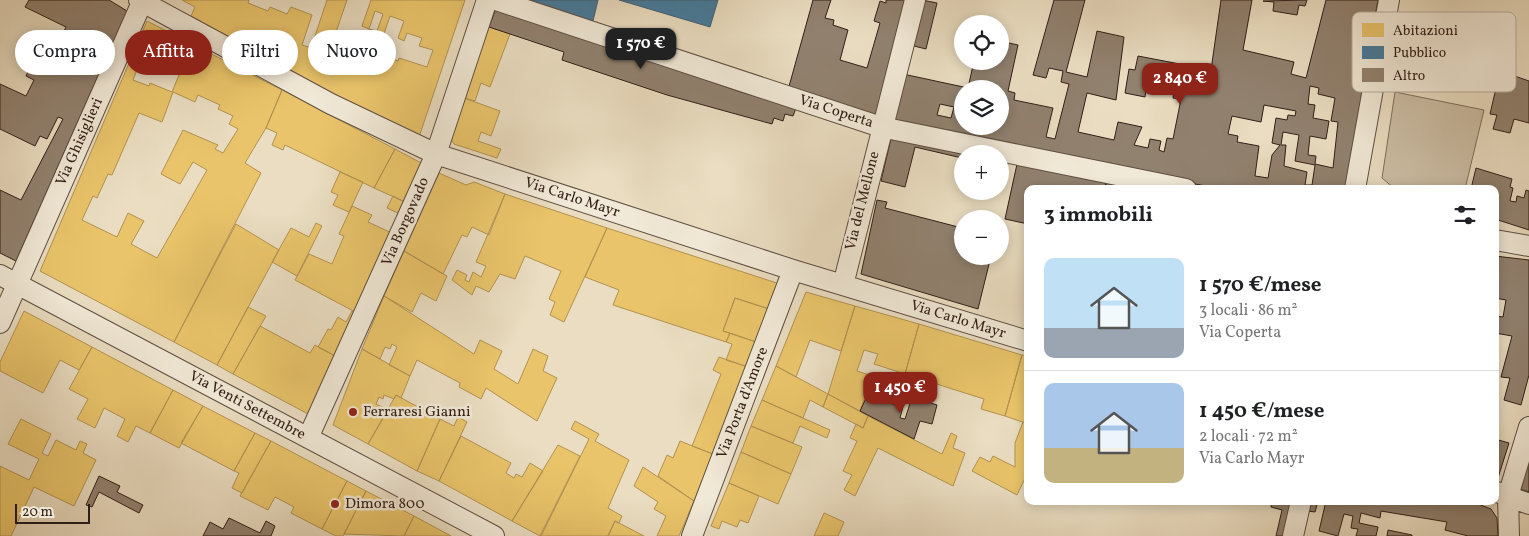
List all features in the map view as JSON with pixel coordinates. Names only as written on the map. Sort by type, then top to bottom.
[{"type":"street","name":"Via Borgovado","points":[[308,438],[436,154],[486,0]]},
{"type":"street","name":"Via Coperta","points":[[496,0],[882,128],[1166,185]]},
{"type":"street","name":"Via del Mellone","points":[[843,285],[915,0]]},
{"type":"street","name":"Via Carlo Mayr","points":[[141,1],[331,104],[400,139],[436,154],[793,270],[1024,340]]},
{"type":"street","name":"Via Ghisiglieri","points":[[0,323],[141,1]]},
{"type":"street","points":[[1356,185],[1372,92]]},
{"type":"street","points":[[1499,241],[1529,246]]},
{"type":"street","name":"Via Porta d'Amore","points":[[692,536],[793,270]]},
{"type":"street","name":"Via Venti Settembre","points":[[0,275],[494,536]]},
{"type":"street","points":[[1509,536],[1502,494],[1529,427]]},
{"type":"street","points":[[1502,494],[1529,504]]},
{"type":"street","points":[[1293,536],[1300,505]]},
{"type":"shaded area","points":[[1395,92],[1484,110],[1466,185],[1390,185],[1382,178]]},
{"type":"building: Abitazioni","points":[[182,0],[249,0],[248,3],[268,11],[270,7],[287,14],[291,7],[312,15],[302,45],[308,47],[308,75],[396,75],[396,60],[398,61],[399,58],[427,67],[433,50],[419,46],[422,38],[407,33],[404,41],[398,38],[404,21],[390,16],[385,30],[377,30],[383,14],[375,11],[369,29],[362,26],[371,0],[465,0],[419,137],[298,75],[298,30],[222,30],[222,33],[191,16],[195,7]]},
{"type":"building: Abitazioni","points":[[327,0],[347,0],[337,30],[317,30]]},
{"type":"building: Abitazioni","points":[[147,21],[165,30],[143,30]]},
{"type":"building: Abitazioni","points":[[489,27],[510,34],[490,87],[481,83],[475,101],[464,98]]},
{"type":"building: Abitazioni","points":[[212,54],[222,59],[222,75],[253,75],[282,90],[266,128],[245,163],[261,173],[174,342],[40,271],[125,72],[125,75],[135,75],[133,80],[149,86],[150,83],[172,92],[179,75],[212,75]],"holes":[[[173,92],[195,102],[198,95],[220,105],[218,109],[233,116],[229,124],[238,129],[223,153],[215,149],[218,145],[183,130],[161,174],[180,184],[193,162],[207,170],[157,258],[131,244],[144,221],[128,213],[117,237],[82,220],[93,196],[97,198],[108,174],[112,175],[139,113],[162,122]]]},
{"type":"building: Abitazioni","points":[[282,90],[395,149],[374,188],[285,145],[283,150],[272,145],[277,133],[266,128]]},
{"type":"building: Abitazioni","points":[[464,98],[500,111],[491,136],[481,132],[478,141],[501,149],[497,158],[454,144],[450,137]]},
{"type":"building: Abitazioni","points":[[395,149],[425,165],[407,203],[374,188]]},
{"type":"building: Abitazioni","points":[[340,172],[363,182],[349,212],[333,205],[338,195],[331,192]]},
{"type":"building: Abitazioni","points":[[439,173],[466,185],[474,182],[505,194],[489,235],[472,227],[467,237],[462,235],[443,274],[404,251]]},
{"type":"building: Abitazioni","points":[[505,194],[607,228],[564,322],[550,315],[555,302],[549,299],[561,271],[525,256],[515,279],[500,274],[489,292],[476,286],[472,295],[452,280],[457,270],[467,275],[465,280],[469,282],[473,272],[481,277],[486,266],[476,262]]},
{"type":"building: Abitazioni","points":[[393,196],[407,203],[402,215],[387,208]]},
{"type":"building: Abitazioni","points":[[352,206],[372,215],[368,222],[394,234],[357,313],[295,280],[309,254],[332,264],[344,236],[339,234]]},
{"type":"building: Abitazioni","points":[[316,223],[322,226],[297,276],[272,262],[291,228],[309,237]]},
{"type":"building: Abitazioni","points":[[236,224],[279,250],[217,365],[174,342]]},
{"type":"building: Abitazioni","points":[[607,228],[783,285],[772,310],[735,298],[723,331],[730,333],[726,342],[613,305],[619,290],[585,277]]},
{"type":"building: Abitazioni","points":[[404,251],[447,276],[436,301],[421,293],[412,312],[384,296]]},
{"type":"building: Abitazioni","points":[[806,292],[855,306],[841,351],[810,340],[796,377],[776,366]]},
{"type":"building: Abitazioni","points":[[384,296],[474,354],[480,340],[502,351],[494,369],[518,384],[533,349],[548,356],[543,371],[557,378],[537,421],[486,388],[481,399],[459,387],[460,383],[417,360],[410,376],[389,365],[397,347],[392,344],[390,349],[385,347],[380,359],[362,349]]},
{"type":"building: Abitazioni","points":[[735,298],[772,310],[759,343],[723,331]]},
{"type":"building: Abitazioni","points":[[855,306],[919,324],[905,374],[874,364],[878,354],[864,350],[857,371],[873,376],[860,411],[828,394]]},
{"type":"building: Abitazioni","points":[[248,307],[266,316],[233,374],[217,365]]},
{"type":"building: Abitazioni","points":[[24,311],[92,347],[79,370],[60,360],[43,393],[0,371],[0,362]]},
{"type":"building: Abitazioni","points":[[352,311],[357,313],[337,357],[318,347],[328,329],[331,330],[338,317],[346,322]]},
{"type":"building: Abitazioni","points":[[919,324],[1022,355],[1005,416],[981,409],[984,399],[905,374]]},
{"type":"building: Abitazioni","points":[[260,326],[310,353],[315,345],[337,357],[310,415],[233,374]]},
{"type":"building: Abitazioni","points":[[730,333],[759,343],[748,367],[726,360],[732,344],[726,342]]},
{"type":"building: Abitazioni","points":[[92,347],[173,390],[150,433],[136,426],[128,442],[117,436],[125,419],[104,408],[95,428],[77,419],[88,399],[69,389]]},
{"type":"building: Abitazioni","points":[[362,349],[410,376],[401,398],[396,395],[394,399],[384,395],[383,399],[379,397],[376,404],[388,410],[368,444],[333,425]]},
{"type":"building: Abitazioni","points":[[1022,355],[1024,355],[1024,423],[1005,416]]},
{"type":"building: Abitazioni","points":[[719,357],[748,367],[713,454],[692,446],[721,374],[713,370]]},
{"type":"building: Abitazioni","points":[[776,366],[828,394],[823,407],[810,400],[803,418],[762,400]]},
{"type":"building: Abitazioni","points":[[173,390],[203,406],[179,448],[150,433]]},
{"type":"building: Abitazioni","points":[[828,394],[868,416],[863,428],[823,407]]},
{"type":"building: Abitazioni","points":[[396,395],[440,419],[417,471],[368,444]]},
{"type":"building: Abitazioni","points":[[762,400],[830,430],[827,438],[800,426],[793,443],[751,426]]},
{"type":"building: Abitazioni","points":[[203,406],[255,433],[234,471],[181,443]]},
{"type":"building: Abitazioni","points":[[868,416],[942,454],[951,433],[957,436],[953,448],[965,453],[953,486],[878,448],[855,496],[844,490],[852,475],[843,471],[857,441],[850,438],[856,424],[863,428]]},
{"type":"building: Abitazioni","points":[[458,417],[467,422],[439,481],[417,471],[440,419],[454,426]]},
{"type":"building: Abitazioni","points":[[21,419],[51,434],[42,453],[48,456],[56,440],[76,450],[80,441],[87,444],[83,453],[96,460],[74,506],[34,487],[11,536],[0,536],[0,466],[29,480],[39,459],[8,444]]},
{"type":"building: Abitazioni","points":[[575,421],[599,434],[595,441],[629,460],[608,508],[622,516],[619,523],[615,521],[608,536],[541,536],[589,439],[571,429]]},
{"type":"building: Abitazioni","points":[[1024,422],[1024,480],[1017,495],[972,471],[980,457],[990,462],[993,456],[1015,467],[1015,443]]},
{"type":"building: Abitazioni","points":[[751,426],[802,447],[791,474],[741,452]]},
{"type":"building: Abitazioni","points":[[255,433],[271,441],[242,493],[232,488],[239,473],[234,471]]},
{"type":"building: Abitazioni","points":[[461,436],[511,463],[506,473],[514,478],[516,474],[522,477],[530,463],[543,471],[512,521],[439,481]]},
{"type":"building: Abitazioni","points":[[271,441],[347,481],[322,529],[291,513],[294,507],[275,497],[268,510],[240,496]]},
{"type":"building: Abitazioni","points":[[680,441],[713,454],[694,501],[658,476],[667,455],[673,458]]},
{"type":"building: Abitazioni","points":[[558,445],[580,456],[540,536],[512,521]]},
{"type":"building: Abitazioni","points":[[741,452],[791,474],[778,504],[729,483]]},
{"type":"building: Abitazioni","points":[[643,467],[694,501],[679,536],[657,536],[666,516],[654,509],[658,502],[634,486]]},
{"type":"building: Abitazioni","points":[[347,481],[366,491],[343,536],[336,536],[322,529]]},
{"type":"building: Abitazioni","points":[[729,483],[759,496],[748,523],[740,520],[737,527],[722,521],[719,529],[711,526]]},
{"type":"building: Abitazioni","points":[[366,491],[414,516],[404,536],[344,534]]},
{"type":"building: Abitazioni","points":[[824,513],[844,522],[838,536],[814,536]]},
{"type":"building: Abitazioni","points":[[414,516],[451,536],[404,536]]},
{"type":"building: Abitazioni","points":[[615,521],[619,523],[644,536],[608,536]]},
{"type":"building: Pubblico","points":[[530,0],[598,0],[593,21]]},
{"type":"building: Pubblico","points":[[619,0],[718,0],[710,27]]},
{"type":"building: Altro","points":[[29,0],[109,0],[127,11],[115,38],[115,30],[65,30],[66,27],[25,7]]},
{"type":"building: Altro","points":[[813,0],[831,0],[825,18],[834,20],[833,25],[848,30],[840,60],[867,68],[880,23],[874,21],[880,1],[886,3],[886,0],[909,0],[880,117],[788,90]]},
{"type":"building: Altro","points":[[922,0],[937,3],[926,49],[910,45]]},
{"type":"building: Altro","points":[[1054,0],[1085,0],[1066,72],[1087,77],[1097,31],[1124,37],[1116,100],[1087,93],[1078,132],[1114,140],[1118,122],[1142,127],[1134,145],[1148,148],[1150,139],[1161,141],[1159,150],[1164,152],[1167,138],[1173,139],[1181,99],[1173,98],[1175,83],[1148,78],[1145,97],[1125,93],[1129,69],[1135,70],[1138,56],[1211,70],[1221,0],[1252,0],[1243,50],[1294,62],[1291,74],[1306,78],[1326,0],[1378,0],[1376,12],[1352,12],[1352,92],[1363,92],[1351,185],[1312,185],[1315,165],[1295,161],[1299,135],[1283,132],[1281,145],[1286,145],[1284,166],[1307,172],[1305,185],[1200,185],[955,135],[1009,135],[1009,91],[1015,93],[1014,100],[1053,108],[1046,137],[1055,139],[1069,84],[1061,82],[1063,71],[1049,68],[1046,78],[1033,75]],"holes":[[[1310,86],[1319,88],[1318,94],[1335,98],[1331,121],[1338,122],[1333,168],[1315,164],[1316,156],[1308,155],[1310,136],[1326,139],[1329,121],[1313,118],[1315,105],[1308,104]],[[1264,105],[1296,111],[1295,116],[1288,115],[1287,120],[1276,118],[1272,143],[1280,145],[1272,155],[1268,178],[1255,176],[1259,146],[1237,142],[1238,136],[1228,134],[1232,116],[1261,122]]]},
{"type":"building: Altro","points":[[1307,0],[1305,6],[1299,5],[1297,15],[1273,11],[1274,2],[1263,1]]},
{"type":"building: Altro","points":[[496,8],[741,92],[796,108],[793,116],[785,114],[783,121],[774,118],[772,124],[667,95],[562,60],[564,52],[489,27]]},
{"type":"building: Altro","points":[[1009,43],[1018,45],[1009,86],[1009,80],[970,80],[972,70],[1009,70]]},
{"type":"building: Altro","points":[[903,74],[954,85],[954,107],[954,135],[891,122]],"holes":[[[940,104],[954,107],[951,118],[937,115]]]},
{"type":"building: Altro","points":[[99,75],[16,261],[0,253],[0,190],[21,200],[63,119],[58,117],[47,139],[40,136],[35,146],[0,129],[0,84],[26,96],[34,80],[26,76]]},
{"type":"building: Altro","points":[[1516,77],[1529,81],[1529,123],[1514,119],[1510,133],[1493,129],[1497,115],[1490,114],[1495,92],[1516,92]]},
{"type":"building: Altro","points":[[892,134],[954,152],[954,156],[915,147],[905,187],[881,181]]},
{"type":"building: Altro","points":[[1017,164],[1106,183],[1106,185],[1024,185],[1024,223],[1009,220],[1009,210],[1007,210]]},
{"type":"building: Altro","points":[[1476,168],[1512,179],[1510,187],[1513,188],[1510,201],[1516,202],[1517,196],[1524,198],[1526,190],[1529,191],[1529,230],[1499,220],[1499,185],[1472,185]]},
{"type":"building: Altro","points":[[877,200],[887,202],[885,208],[954,226],[954,265],[989,265],[978,309],[861,274]]},
{"type":"building: Altro","points":[[1499,256],[1529,260],[1529,375],[1521,405],[1504,400],[1510,378],[1501,377],[1512,336],[1499,334],[1499,316],[1503,317],[1506,300],[1499,299]]},
{"type":"building: Altro","points":[[867,396],[896,405],[898,396],[905,399],[900,418],[905,419],[912,397],[937,405],[932,424],[920,421],[914,439],[860,411]]},
{"type":"building: Altro","points":[[1499,440],[1509,443],[1499,475]]},
{"type":"building: Altro","points":[[1529,458],[1529,492],[1520,489]]},
{"type":"building: Altro","points":[[99,476],[120,486],[117,492],[143,505],[139,513],[99,492],[92,507],[86,505]]},
{"type":"building: Altro","points":[[1271,505],[1292,505],[1285,536],[1276,536],[1282,510],[1271,507]]},
{"type":"building: Altro","points":[[1309,505],[1317,505],[1315,512],[1308,511]]},
{"type":"building: Altro","points":[[1325,505],[1480,505],[1491,509],[1497,518],[1498,536],[1468,536],[1445,530],[1447,522],[1381,511],[1380,518],[1361,513],[1359,523],[1378,527],[1376,536],[1356,536],[1358,529],[1351,528],[1353,516],[1344,514],[1338,536],[1319,531]]},
{"type":"building: Altro","points":[[229,518],[260,533],[266,521],[275,526],[271,536],[203,536],[210,522],[223,529]]},
{"type":"building: Altro","points":[[1388,530],[1412,535],[1412,536],[1387,536]]},
{"type":"place","name":"Ferraresi Gianni","points":[[353,412]]},
{"type":"place","name":"Dimora 800","points":[[335,504]]}]
